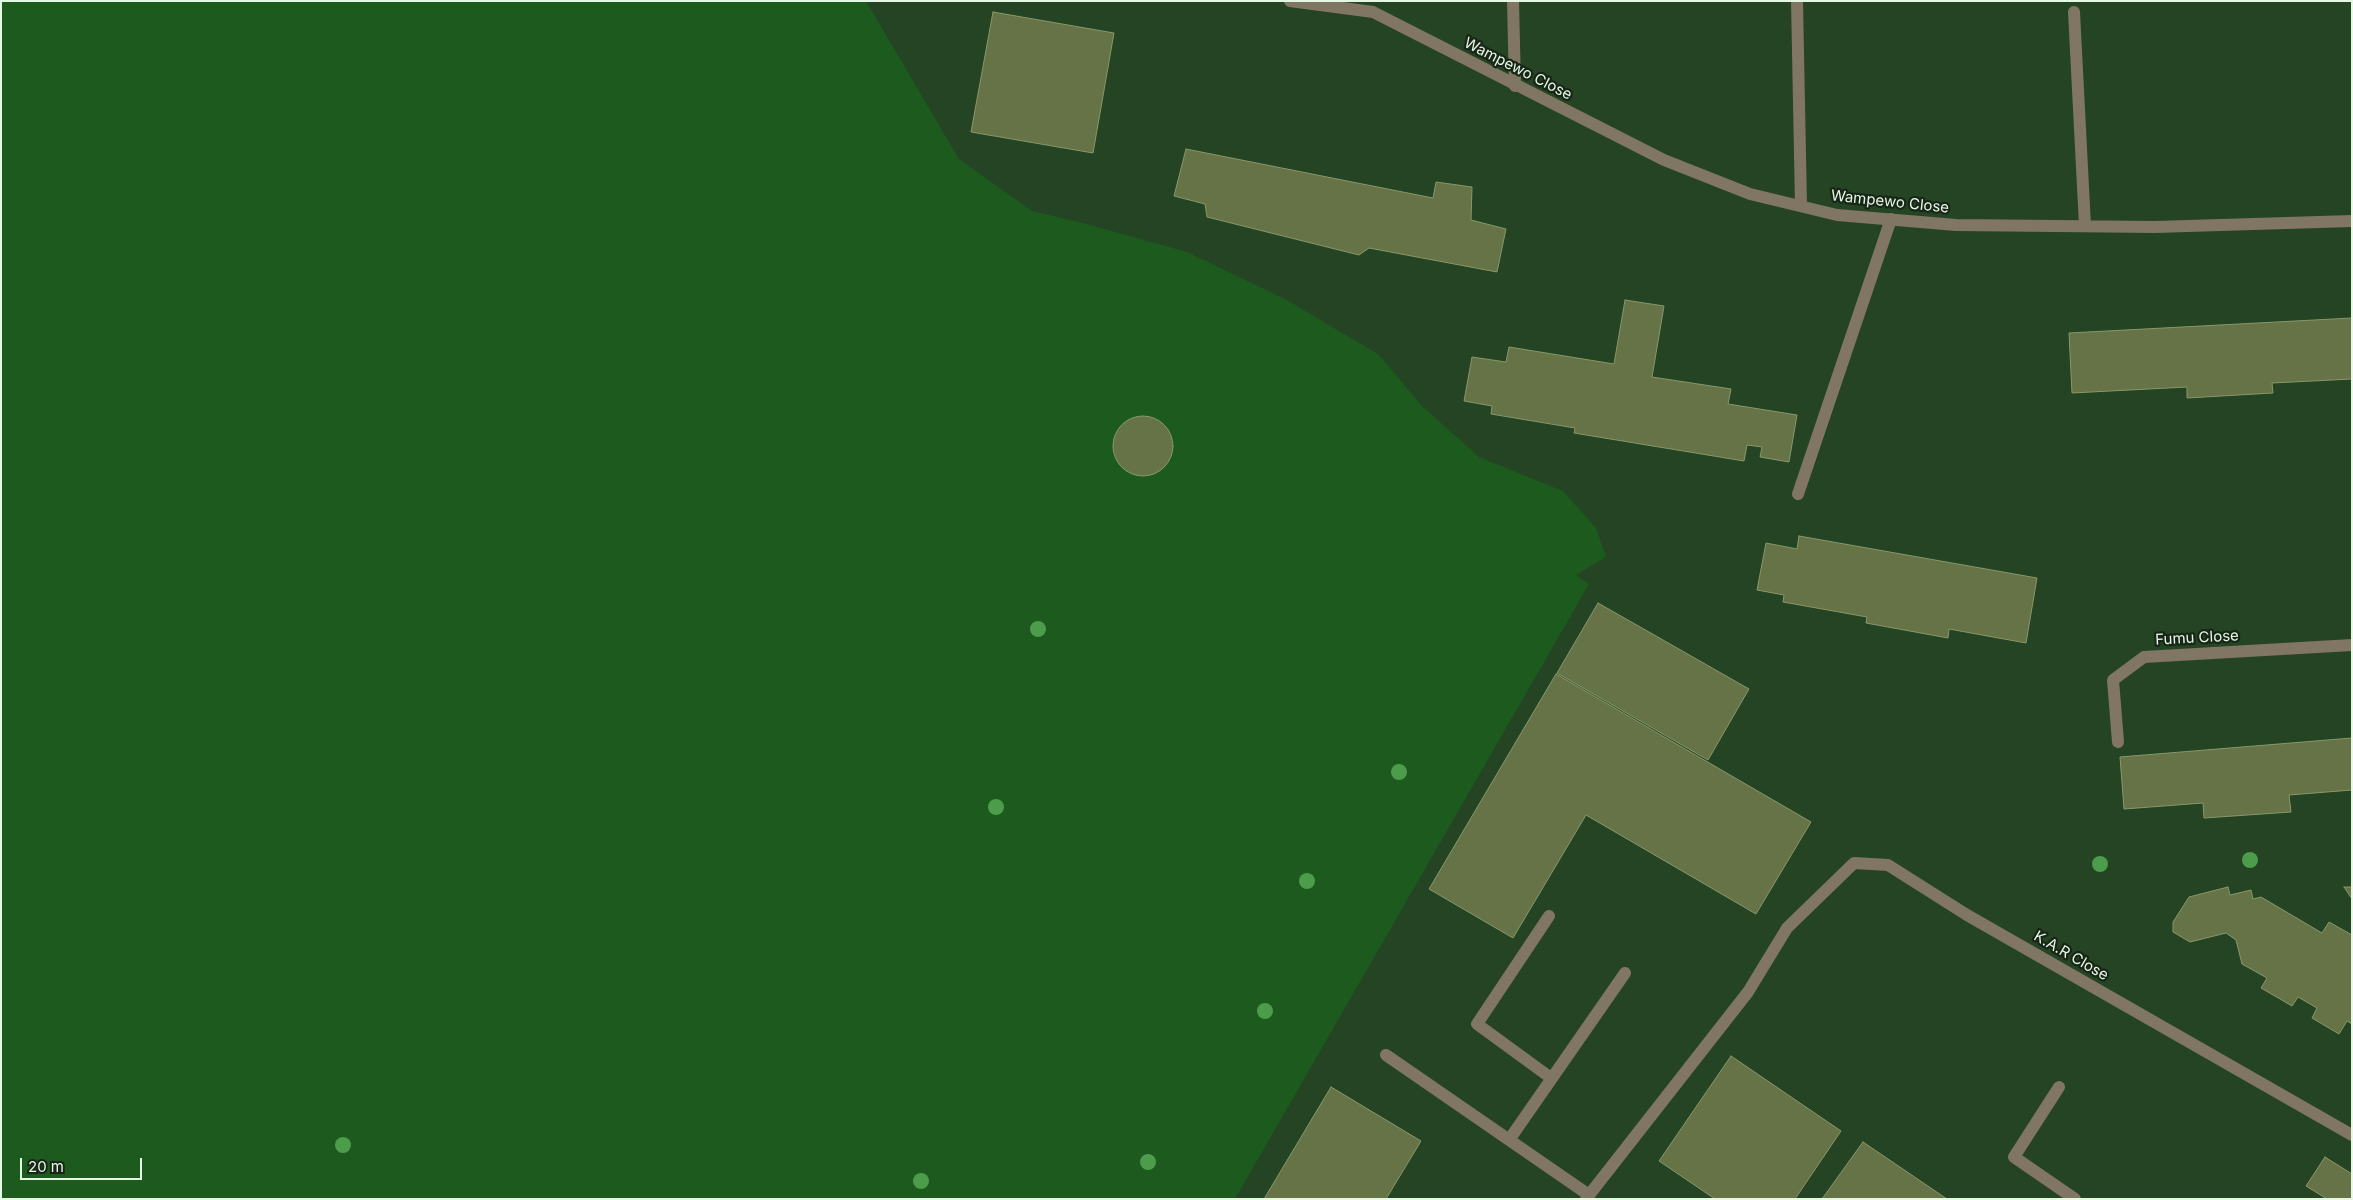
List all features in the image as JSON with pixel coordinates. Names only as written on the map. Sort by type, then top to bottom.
[{"type":"street","points":[[1513,1],[1515,86]]},
{"type":"street","points":[[1797,1],[1801,206]]},
{"type":"street","name":"Wampewo Close","points":[[1296,2],[1373,12],[1515,86],[1664,160],[1750,194],[1837,215],[1956,225],[2156,227],[2352,221]]},
{"type":"street","points":[[2074,12],[2085,226]]},
{"type":"street","points":[[1798,494],[1891,219]]},
{"type":"street","name":"Fumu Close","points":[[2118,742],[2113,680],[2144,657],[2352,645]]},
{"type":"street","name":"K.A.R Close","points":[[1587,1197],[1748,992],[1787,928],[1854,863],[1888,866],[1967,915],[2352,1134]]},
{"type":"street","points":[[1549,916],[1477,1024],[1552,1078]]},
{"type":"street","points":[[1510,1140],[1625,973]]},
{"type":"street","points":[[1386,1055],[1510,1140],[1587,1197]]},
{"type":"street","points":[[2060,1087],[2014,1157],[2075,1199]]},
{"type":"green space","points":[[1,1],[866,1],[959,159],[1032,211],[1187,252],[1287,300],[1378,354],[1422,406],[1479,457],[1563,491],[1596,528],[1606,557],[1576,575],[1589,584],[1235,1199],[1,1199]]},
{"type":"building","points":[[993,12],[1114,33],[1093,153],[971,132]]},
{"type":"building","points":[[1186,149],[1433,198],[1436,182],[1472,187],[1471,220],[1506,229],[1497,272],[1369,248],[1359,255],[1207,217],[1205,204],[1174,196]]},
{"type":"building","points":[[1625,300],[1664,306],[1652,377],[1731,389],[1728,404],[1797,415],[1789,462],[1760,457],[1762,447],[1747,445],[1744,461],[1574,433],[1575,428],[1491,414],[1492,406],[1464,401],[1472,357],[1506,362],[1509,347],[1614,364]]},
{"type":"building","points":[[2352,318],[2352,379],[2272,383],[2273,393],[2187,398],[2187,387],[2072,393],[2069,333]]},
{"type":"building","points":[[1143,416],[1160,421],[1168,429],[1173,446],[1168,463],[1160,471],[1143,476],[1126,471],[1118,463],[1113,446],[1118,429],[1126,421]]},
{"type":"building","points":[[1799,536],[2037,578],[2026,643],[1949,629],[1948,638],[1866,623],[1867,617],[1783,602],[1784,595],[1757,590],[1766,543],[1797,549]]},
{"type":"building","points":[[1598,603],[1749,689],[1708,760],[1557,673]]},
{"type":"building","points":[[1556,674],[1811,822],[1756,914],[1586,815],[1513,938],[1429,889]]},
{"type":"building","points":[[2352,738],[2352,790],[2289,795],[2291,812],[2204,818],[2203,803],[2124,809],[2120,757]]},
{"type":"building","points":[[2228,887],[2230,895],[2251,890],[2253,899],[2261,897],[2322,933],[2329,922],[2352,935],[2352,1024],[2347,1021],[2339,1034],[2312,1018],[2317,1008],[2298,997],[2292,1006],[2261,988],[2267,978],[2242,964],[2236,940],[2226,933],[2190,942],[2173,932],[2173,922],[2189,897]]},
{"type":"building","points":[[2344,887],[2352,887],[2352,899]]},
{"type":"building","points":[[1731,1056],[1841,1131],[1795,1199],[1715,1199],[1659,1161]]},
{"type":"building","points":[[1331,1087],[1421,1141],[1386,1199],[1264,1199]]},
{"type":"building","points":[[1863,1142],[1947,1199],[1822,1199]]},
{"type":"building","points":[[2325,1157],[2352,1174],[2352,1199],[2327,1199],[2306,1186]]}]
